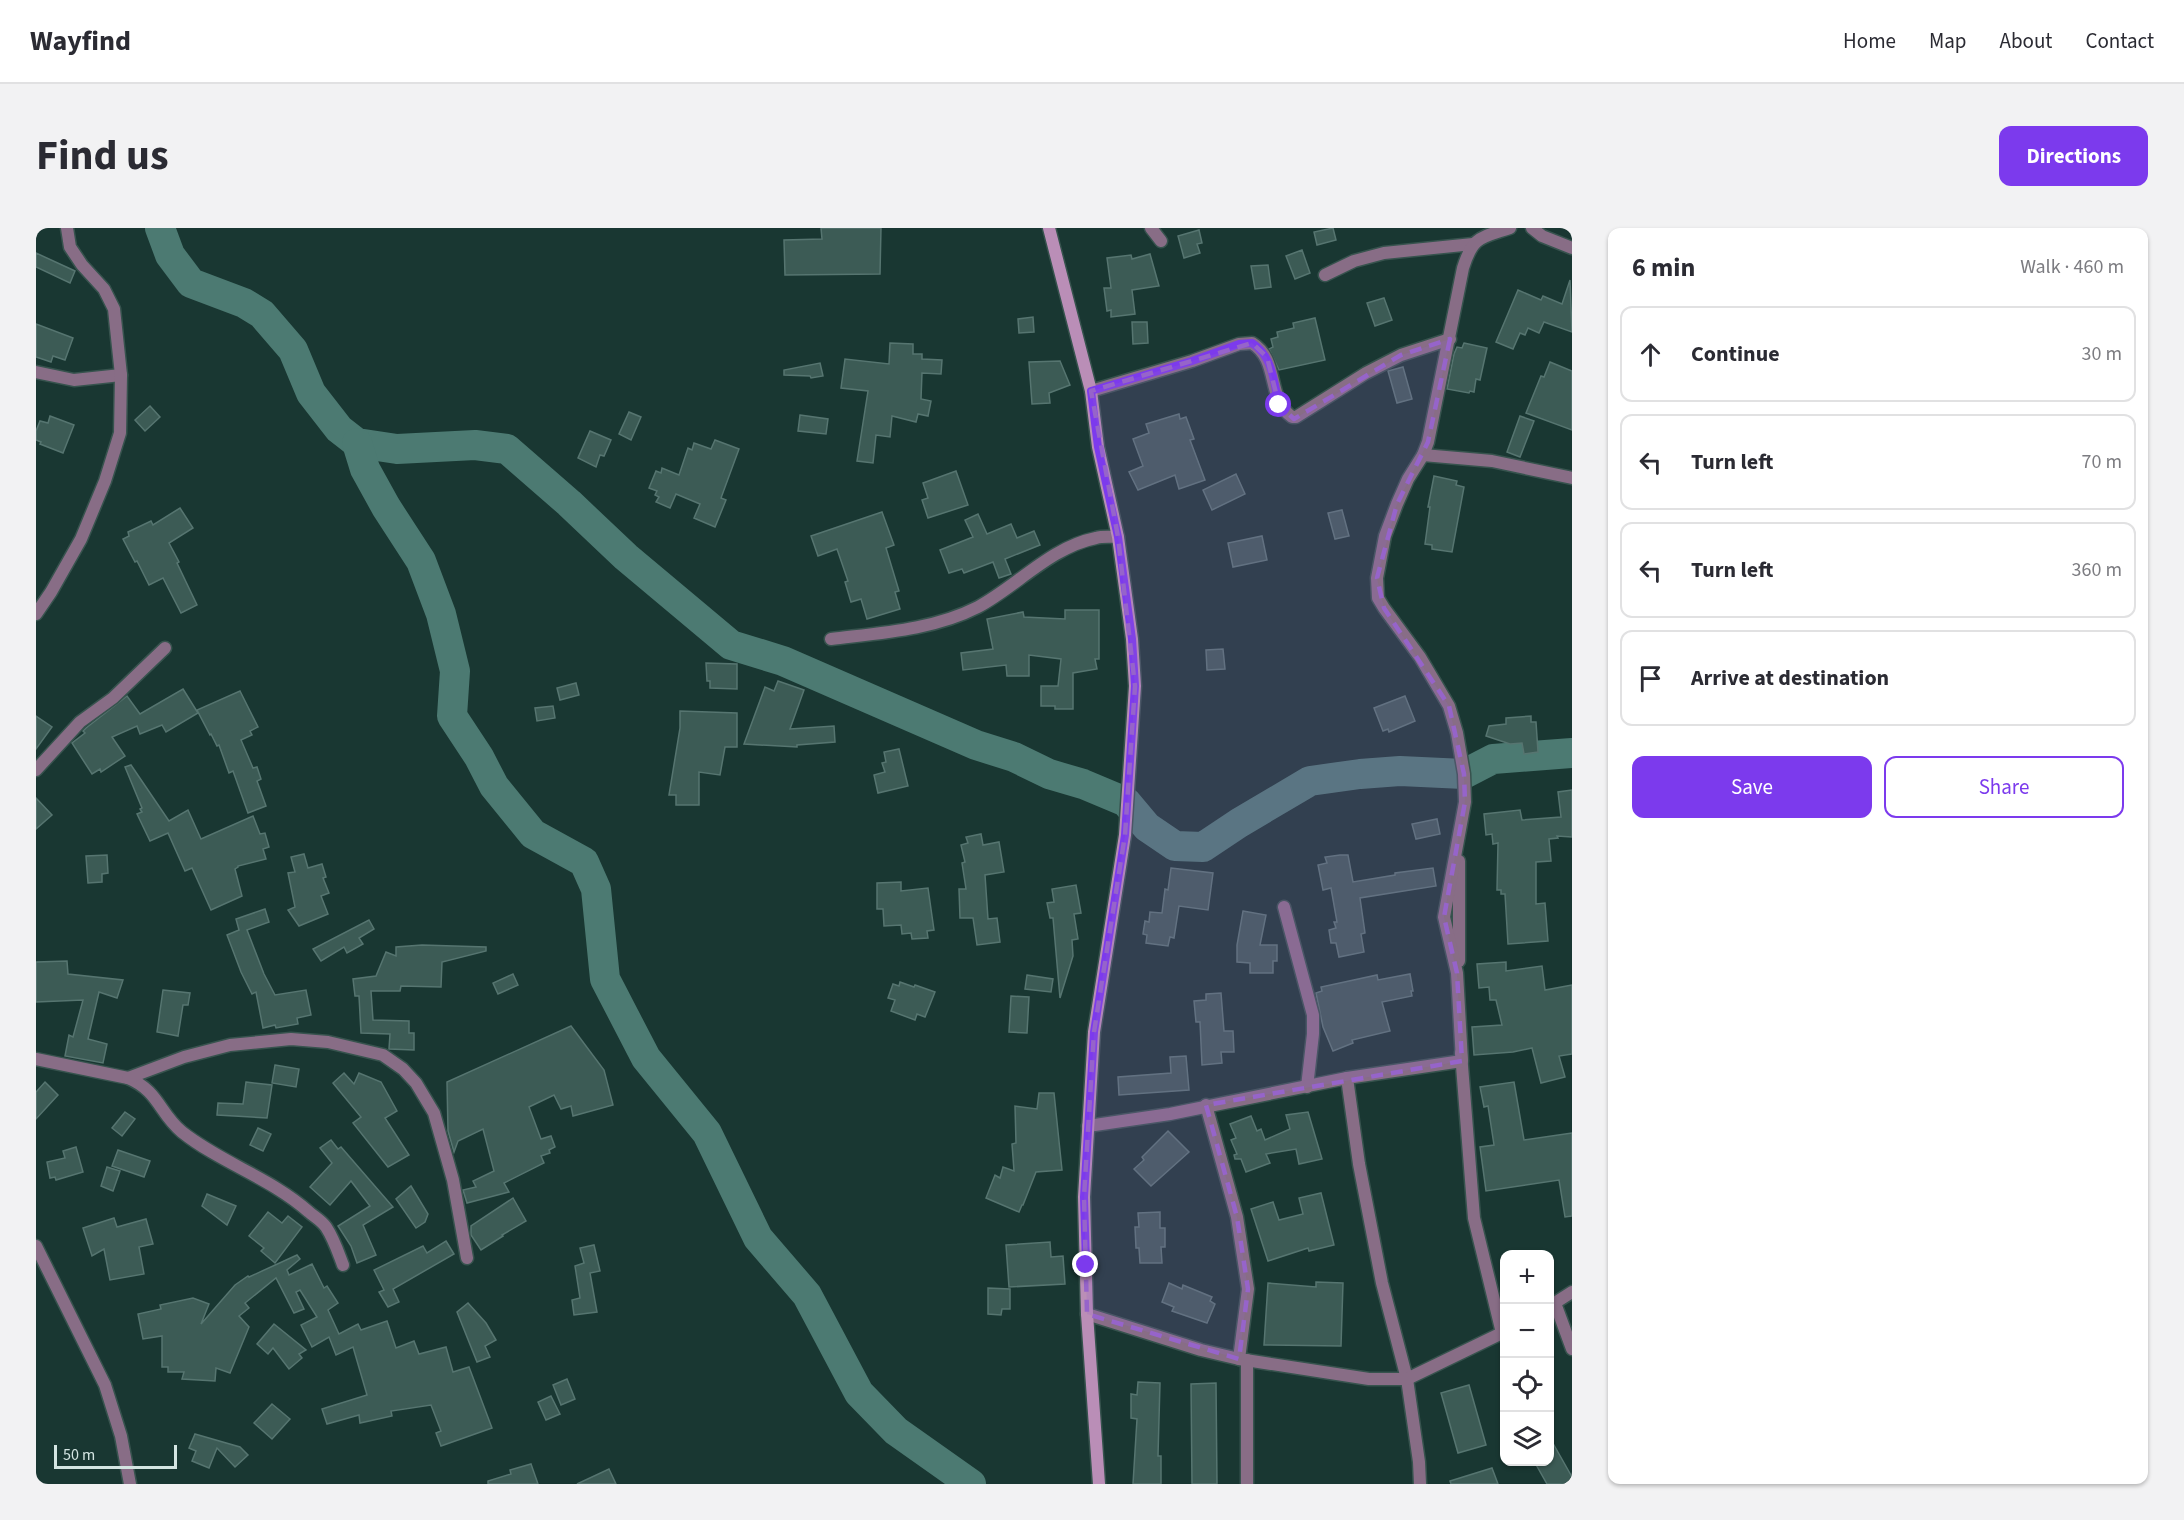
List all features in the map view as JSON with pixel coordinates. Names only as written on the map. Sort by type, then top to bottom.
[{"type":"street","points":[[36,614],[81,539],[105,481],[120,433],[120,375],[114,309],[104,289],[82,265],[70,247],[67,228]]},
{"type":"street","points":[[1049,228],[1091,391],[1098,447],[1118,537],[1132,639],[1135,686],[1125,835],[1094,1032],[1084,1197],[1087,1314],[1099,1484]]},
{"type":"street","points":[[1151,228],[1161,241]]},
{"type":"street","points":[[1325,275],[1354,261],[1384,253],[1473,244],[1510,228]]},
{"type":"street","points":[[1532,228],[1542,236],[1572,248]]},
{"type":"street","points":[[1473,244],[1462,268],[1450,339],[1428,442],[1423,455],[1407,479],[1385,536],[1377,578],[1378,598],[1420,657],[1449,706],[1457,733],[1464,774],[1465,802],[1459,875],[1459,989],[1462,1061],[1474,1218],[1500,1321]]},
{"type":"street","points":[[1091,391],[1192,361],[1239,344],[1252,343],[1262,349],[1267,357],[1279,405],[1292,417],[1296,417],[1401,355],[1450,339]]},
{"type":"street","points":[[36,372],[74,380],[120,375]]},
{"type":"street","points":[[1423,455],[1492,461],[1572,478]]},
{"type":"street","points":[[831,639],[896,632],[948,618],[978,607],[1072,546],[1096,538],[1118,537]]},
{"type":"street","points":[[36,770],[80,722],[113,698],[165,648]]},
{"type":"street","points":[[1284,907],[1313,1015],[1307,1087]]},
{"type":"street","points":[[128,1078],[184,1057],[240,1044],[291,1039],[328,1042],[383,1055],[403,1069],[416,1083],[434,1113],[453,1180],[466,1258]]},
{"type":"street","points":[[36,1059],[142,1083],[156,1098],[169,1120],[197,1144],[261,1178],[317,1218],[325,1226],[335,1244],[343,1265]]},
{"type":"street","points":[[1088,1126],[1170,1114],[1347,1078],[1462,1061]]},
{"type":"street","points":[[1347,1078],[1359,1164],[1382,1283],[1407,1379],[1420,1484]]},
{"type":"street","points":[[1206,1105],[1237,1217],[1248,1289],[1243,1360],[1247,1484]]},
{"type":"street","points":[[36,1246],[105,1385],[121,1436],[130,1484]]},
{"type":"street","points":[[1554,1303],[1572,1292]]},
{"type":"street","points":[[1554,1308],[1572,1349]]},
{"type":"street","points":[[1087,1314],[1201,1350],[1243,1360],[1369,1379],[1407,1379],[1500,1334]]},
{"type":"highlighted area","points":[[1450,339],[1428,442],[1397,504],[1377,578],[1384,608],[1449,706],[1464,774],[1465,802],[1444,917],[1457,973],[1462,1061],[1206,1105],[1237,1217],[1248,1289],[1239,1359],[1087,1314],[1084,1197],[1094,1032],[1125,835],[1135,686],[1118,537],[1091,391],[1252,343],[1267,357],[1279,405],[1294,419],[1401,355]]},
{"type":"building","points":[[821,228],[881,228],[880,274],[785,275],[784,240],[822,239]]},
{"type":"building","points":[[1333,228],[1336,240],[1317,245],[1314,232]]},
{"type":"building","points":[[1199,230],[1202,243],[1197,244],[1200,253],[1184,258],[1178,236]]},
{"type":"building","points":[[1302,250],[1310,273],[1295,279],[1286,256]]},
{"type":"building","points":[[36,253],[75,271],[70,283],[36,267]]},
{"type":"building","points":[[1150,254],[1159,286],[1132,290],[1135,314],[1111,317],[1111,310],[1107,311],[1104,288],[1111,288],[1107,258],[1131,255],[1132,259]]},
{"type":"building","points":[[1268,265],[1271,287],[1255,289],[1251,266]]},
{"type":"building","points":[[1570,280],[1572,332],[1544,322],[1539,333],[1528,328],[1525,335],[1520,333],[1513,349],[1496,342],[1518,290],[1541,300],[1543,296],[1562,304]]},
{"type":"building","points":[[1384,298],[1392,320],[1375,326],[1367,303]]},
{"type":"building","points":[[1033,317],[1034,332],[1019,333],[1018,319]]},
{"type":"building","points":[[1315,318],[1325,360],[1279,370],[1269,349],[1273,347],[1271,339],[1278,337],[1277,332],[1294,328],[1293,323]]},
{"type":"building","points":[[1132,322],[1147,322],[1148,343],[1133,344]]},
{"type":"building","points":[[36,324],[73,338],[65,360],[53,356],[51,362],[36,357]]},
{"type":"building","points":[[890,343],[913,344],[913,354],[922,354],[922,359],[942,360],[941,374],[922,373],[921,399],[931,401],[928,416],[918,414],[916,422],[892,416],[890,437],[876,435],[873,463],[857,461],[868,391],[841,388],[845,359],[889,364]]},
{"type":"building","points":[[1464,343],[1487,348],[1480,380],[1476,379],[1474,392],[1469,393],[1447,389],[1454,354],[1457,347],[1462,348]]},
{"type":"building","points":[[1060,361],[1070,385],[1049,393],[1050,403],[1032,404],[1029,362]]},
{"type":"building","points":[[1550,362],[1572,371],[1572,430],[1526,413],[1541,376],[1544,377]]},
{"type":"building","points":[[820,363],[823,376],[811,378],[810,376],[784,375],[784,370]]},
{"type":"building","points":[[1403,367],[1412,399],[1397,403],[1388,371]]},
{"type":"building","points":[[150,406],[160,417],[145,431],[135,420]]},
{"type":"building","points":[[629,412],[641,417],[631,440],[619,434]]},
{"type":"building","points":[[1179,414],[1180,419],[1186,417],[1194,439],[1190,440],[1205,480],[1179,489],[1175,475],[1138,490],[1129,472],[1143,466],[1133,439],[1149,433],[1146,424]]},
{"type":"building","points":[[800,415],[828,419],[826,434],[798,431]]},
{"type":"building","points":[[50,416],[74,425],[63,453],[40,444],[41,442],[36,440],[36,431],[40,421],[48,423]]},
{"type":"building","points":[[1520,416],[1534,421],[1520,457],[1507,452]]},
{"type":"building","points":[[590,431],[611,440],[604,456],[600,455],[596,467],[578,458]]},
{"type":"building","points":[[715,440],[739,449],[721,498],[726,500],[715,527],[694,518],[700,504],[676,494],[670,508],[656,502],[659,497],[655,495],[657,491],[649,488],[656,471],[661,473],[662,468],[679,475],[688,448],[692,450],[694,443],[711,449]]},
{"type":"building","points":[[956,471],[968,505],[928,518],[922,500],[928,498],[923,483]]},
{"type":"building","points":[[1236,474],[1245,494],[1212,510],[1203,490]]},
{"type":"building","points":[[1434,476],[1457,481],[1456,485],[1464,487],[1452,552],[1432,549],[1432,545],[1425,544],[1430,507],[1428,507]]},
{"type":"building","points":[[180,508],[193,528],[169,543],[197,605],[181,613],[163,578],[149,585],[123,539],[129,536],[128,532],[151,521],[153,525]]},
{"type":"building","points":[[1342,510],[1349,536],[1335,539],[1328,513]]},
{"type":"building","points":[[882,512],[894,545],[886,548],[899,591],[895,592],[900,609],[867,619],[861,599],[851,602],[845,582],[848,581],[837,549],[818,556],[811,536]]},
{"type":"building","points":[[978,514],[987,534],[1011,524],[1017,538],[1034,531],[1040,545],[1005,559],[1011,574],[999,578],[993,562],[964,573],[962,569],[949,573],[940,550],[973,537],[965,520]]},
{"type":"building","points":[[1262,536],[1267,560],[1233,567],[1228,543]]},
{"type":"building","points":[[1065,610],[1099,610],[1099,659],[1095,659],[1097,669],[1073,673],[1073,709],[1041,706],[1041,686],[1058,686],[1061,659],[1029,655],[1029,676],[1007,676],[1006,665],[963,670],[961,653],[993,649],[987,619],[1023,612],[1024,617],[1065,619]]},
{"type":"building","points":[[1223,649],[1225,669],[1207,670],[1206,650]]},
{"type":"building","points":[[706,663],[737,664],[737,689],[710,688],[710,681],[707,681]]},
{"type":"building","points":[[778,681],[804,690],[790,729],[834,726],[835,742],[797,745],[797,747],[744,744],[765,687],[774,691]]},
{"type":"building","points":[[576,683],[579,695],[560,700],[557,688]]},
{"type":"building","points":[[183,689],[198,713],[166,732],[162,725],[140,734],[137,726],[112,737],[125,756],[101,772],[100,769],[92,774],[72,743],[85,733],[83,731],[86,728],[127,696],[140,714]]},
{"type":"building","points":[[240,691],[258,727],[250,731],[252,735],[241,740],[253,768],[257,767],[261,779],[257,781],[266,806],[248,813],[233,771],[229,773],[219,745],[217,746],[210,735],[197,710]]},
{"type":"building","points":[[1405,696],[1415,721],[1389,732],[1388,729],[1383,731],[1374,708]]},
{"type":"building","points":[[553,706],[555,718],[537,721],[535,708]]},
{"type":"building","points":[[680,711],[737,713],[737,747],[725,747],[720,775],[699,772],[699,805],[676,805],[676,795],[669,795],[680,728]]},
{"type":"building","points":[[36,716],[52,727],[36,749]]},
{"type":"building","points":[[1531,716],[1531,722],[1536,722],[1538,752],[1524,754],[1522,743],[1510,744],[1486,736],[1489,726],[1506,724],[1506,718]]},
{"type":"building","points":[[899,749],[908,786],[878,793],[874,775],[885,772],[882,763],[886,762],[884,752]]},
{"type":"building","points":[[131,765],[169,821],[188,810],[201,839],[253,816],[260,834],[265,833],[269,847],[263,849],[266,859],[238,866],[235,869],[242,896],[211,910],[192,868],[185,871],[168,833],[150,841],[137,814],[142,812],[140,809],[142,808],[125,767]]},
{"type":"building","points":[[1572,790],[1572,837],[1557,836],[1558,838],[1549,839],[1551,861],[1536,862],[1536,904],[1545,903],[1548,941],[1508,944],[1505,894],[1497,890],[1498,843],[1493,844],[1492,834],[1486,835],[1484,814],[1520,810],[1522,820],[1561,817],[1558,792]]},
{"type":"building","points":[[36,798],[52,815],[36,829]]},
{"type":"building","points":[[1437,819],[1440,834],[1416,839],[1412,824]]},
{"type":"building","points":[[981,834],[983,845],[999,842],[1004,872],[985,875],[988,919],[997,918],[1000,942],[977,945],[973,918],[960,918],[959,889],[966,889],[962,863],[965,862],[961,845],[968,843],[966,837]]},
{"type":"building","points":[[304,854],[308,868],[322,864],[326,877],[323,878],[329,893],[321,896],[328,914],[299,926],[288,910],[295,907],[288,873],[295,872],[291,857]]},
{"type":"building","points":[[107,855],[108,873],[102,874],[102,882],[88,883],[86,856]]},
{"type":"building","points":[[1348,855],[1353,882],[1433,868],[1436,886],[1360,898],[1365,933],[1361,934],[1364,952],[1339,957],[1336,943],[1331,943],[1329,930],[1336,928],[1334,922],[1337,922],[1331,888],[1323,890],[1318,865],[1327,863],[1325,857]]},
{"type":"building","points":[[1171,868],[1213,873],[1208,910],[1179,906],[1174,938],[1170,937],[1168,946],[1146,943],[1147,935],[1143,934],[1145,921],[1149,922],[1150,912],[1162,913]]},
{"type":"building","points":[[901,882],[901,891],[928,888],[934,930],[927,931],[928,938],[912,939],[911,933],[902,934],[901,925],[884,926],[883,909],[877,909],[877,883]]},
{"type":"building","points":[[1076,885],[1081,913],[1074,914],[1078,939],[1072,940],[1073,956],[1060,998],[1053,918],[1050,918],[1047,903],[1054,902],[1052,889]]},
{"type":"building","points":[[265,909],[269,922],[247,930],[275,995],[306,990],[311,1015],[297,1018],[298,1024],[263,1028],[256,992],[252,994],[227,935],[239,930],[236,919]]},
{"type":"building","points":[[1243,911],[1266,915],[1260,945],[1277,945],[1277,961],[1273,961],[1273,973],[1250,973],[1250,963],[1237,962],[1237,945]]},
{"type":"building","points":[[369,920],[374,929],[359,938],[363,944],[347,953],[344,947],[321,961],[313,949]]},
{"type":"building","points":[[422,945],[486,947],[486,951],[442,962],[441,987],[401,986],[400,991],[371,991],[373,1020],[409,1021],[409,1033],[414,1033],[414,1050],[389,1049],[390,1034],[361,1033],[359,996],[355,996],[353,979],[376,976],[386,952],[396,956],[396,947]]},
{"type":"building","points":[[67,961],[68,974],[123,980],[117,998],[99,992],[88,1039],[107,1044],[103,1063],[65,1056],[69,1035],[73,1037],[83,1000],[36,1002],[36,962]]},
{"type":"building","points":[[1506,962],[1506,971],[1542,966],[1545,990],[1572,985],[1572,1054],[1559,1056],[1565,1077],[1541,1083],[1532,1048],[1474,1055],[1472,1027],[1502,1025],[1496,1000],[1490,1000],[1489,987],[1479,988],[1477,964]]},
{"type":"building","points":[[513,974],[518,985],[498,994],[493,983]]},
{"type":"building","points":[[1410,974],[1412,996],[1382,1002],[1390,1031],[1352,1040],[1353,1043],[1333,1051],[1323,1027],[1316,993],[1322,991],[1321,987],[1377,975],[1378,980]]},
{"type":"building","points":[[1027,975],[1053,979],[1051,992],[1025,989]]},
{"type":"building","points":[[900,982],[935,992],[925,1017],[917,1014],[915,1020],[891,1011],[895,1000],[888,998],[893,984],[899,986]]},
{"type":"building","points":[[163,990],[190,993],[188,1005],[183,1005],[178,1036],[157,1032]]},
{"type":"building","points":[[1221,993],[1224,1031],[1233,1031],[1234,1052],[1221,1052],[1222,1063],[1202,1065],[1200,1022],[1196,1022],[1194,1001],[1206,1000],[1206,994]]},
{"type":"building","points":[[1011,996],[1029,997],[1027,1033],[1009,1032]]},
{"type":"building","points":[[571,1026],[604,1070],[613,1105],[573,1116],[571,1106],[561,1109],[554,1095],[529,1107],[541,1139],[551,1136],[555,1147],[549,1150],[550,1153],[541,1156],[544,1163],[504,1183],[509,1192],[467,1203],[463,1190],[476,1187],[473,1181],[494,1171],[483,1129],[458,1141],[454,1152],[448,1131],[447,1082]]},
{"type":"building","points":[[1186,1056],[1189,1090],[1119,1095],[1118,1077],[1171,1073],[1170,1057]]},
{"type":"building","points":[[275,1065],[299,1069],[296,1087],[272,1083]]},
{"type":"building","points":[[344,1073],[354,1084],[359,1073],[381,1082],[397,1111],[385,1118],[409,1155],[388,1167],[353,1123],[361,1117],[333,1083]]},
{"type":"building","points":[[45,1082],[58,1095],[36,1119],[36,1092]]},
{"type":"building","points":[[246,1082],[272,1085],[267,1118],[217,1115],[218,1103],[243,1104]]},
{"type":"building","points":[[1514,1082],[1524,1140],[1572,1133],[1572,1216],[1565,1217],[1559,1180],[1486,1191],[1480,1147],[1494,1145],[1488,1106],[1484,1107],[1480,1087]]},
{"type":"building","points":[[1039,1093],[1054,1093],[1062,1170],[1036,1172],[1019,1212],[986,1198],[995,1175],[1000,1178],[1003,1167],[1014,1171],[1012,1144],[1016,1143],[1015,1106],[1037,1109]]},
{"type":"building","points":[[125,1112],[135,1119],[122,1136],[112,1128]]},
{"type":"building","points":[[1308,1112],[1322,1159],[1299,1164],[1296,1149],[1266,1154],[1270,1163],[1246,1172],[1241,1159],[1235,1159],[1234,1155],[1237,1154],[1231,1140],[1236,1138],[1230,1124],[1251,1116],[1257,1131],[1261,1129],[1265,1140],[1290,1129],[1286,1115]]},
{"type":"building","points":[[258,1128],[271,1134],[263,1151],[250,1145]]},
{"type":"building","points":[[1168,1131],[1189,1152],[1151,1186],[1134,1169],[1144,1160],[1142,1157]]},
{"type":"building","points":[[331,1140],[338,1149],[341,1147],[393,1207],[363,1225],[376,1255],[357,1263],[351,1246],[338,1226],[370,1206],[351,1181],[330,1205],[310,1187],[332,1163],[320,1148]]},
{"type":"building","points":[[76,1147],[83,1172],[56,1180],[55,1177],[50,1178],[47,1162],[65,1158],[63,1151]]},
{"type":"building","points":[[118,1150],[150,1161],[144,1177],[112,1166]]},
{"type":"building","points":[[107,1167],[120,1171],[113,1191],[101,1186]]},
{"type":"building","points":[[411,1186],[428,1214],[425,1222],[416,1228],[396,1199]]},
{"type":"building","points":[[1321,1193],[1334,1245],[1309,1251],[1308,1248],[1268,1261],[1251,1209],[1273,1202],[1279,1220],[1303,1214],[1299,1198]]},
{"type":"building","points":[[207,1194],[236,1206],[227,1225],[202,1206]]},
{"type":"building","points":[[513,1198],[526,1221],[481,1250],[471,1235],[471,1226]]},
{"type":"building","points":[[268,1212],[282,1223],[288,1216],[302,1227],[275,1263],[261,1251],[264,1248],[249,1236]]},
{"type":"building","points":[[1160,1212],[1160,1228],[1165,1228],[1165,1247],[1161,1247],[1162,1263],[1140,1263],[1139,1248],[1136,1248],[1135,1227],[1139,1227],[1138,1213]]},
{"type":"building","points":[[114,1218],[117,1227],[146,1219],[153,1244],[139,1247],[144,1274],[110,1280],[104,1249],[92,1256],[83,1228]]},
{"type":"building","points":[[446,1241],[454,1254],[393,1289],[399,1302],[388,1307],[379,1292],[384,1290],[374,1270],[423,1246],[427,1253]]},
{"type":"building","points":[[1050,1242],[1051,1257],[1063,1256],[1065,1284],[1009,1287],[1006,1245]]},
{"type":"building","points":[[594,1245],[600,1271],[590,1273],[597,1312],[574,1315],[572,1300],[580,1298],[575,1266],[584,1263],[580,1248]]},
{"type":"building","points":[[297,1255],[300,1259],[287,1270],[289,1275],[312,1264],[324,1288],[327,1286],[338,1303],[328,1310],[339,1334],[358,1324],[361,1330],[387,1321],[396,1348],[414,1341],[419,1354],[446,1347],[453,1372],[469,1367],[492,1428],[441,1446],[436,1433],[441,1431],[431,1405],[391,1411],[392,1416],[360,1423],[359,1415],[327,1424],[322,1409],[367,1395],[353,1347],[336,1355],[329,1337],[312,1347],[301,1325],[317,1317],[300,1290],[296,1292],[304,1309],[294,1313],[276,1278],[245,1303],[249,1308],[239,1316],[249,1327],[230,1373],[216,1368],[215,1381],[182,1379],[184,1372],[168,1372],[168,1367],[162,1367],[162,1336],[143,1339],[138,1314],[161,1309],[160,1305],[193,1298],[209,1304],[201,1324],[235,1285],[248,1276]]},
{"type":"building","points":[[1316,1282],[1343,1283],[1341,1346],[1264,1345],[1268,1283],[1316,1287]]},
{"type":"building","points":[[1169,1283],[1182,1289],[1183,1285],[1212,1297],[1210,1301],[1215,1304],[1207,1323],[1172,1311],[1174,1307],[1162,1302]]},
{"type":"building","points":[[988,1288],[1010,1289],[1010,1309],[1002,1309],[1001,1315],[988,1314]]},
{"type":"building","points":[[468,1303],[486,1323],[496,1340],[485,1346],[490,1357],[477,1362],[457,1312]]},
{"type":"building","points":[[274,1324],[306,1350],[299,1354],[302,1358],[289,1369],[273,1348],[268,1354],[257,1344]]},
{"type":"building","points":[[567,1379],[575,1399],[561,1405],[553,1385]]},
{"type":"building","points":[[1138,1382],[1160,1383],[1158,1456],[1161,1456],[1161,1484],[1133,1484],[1137,1419],[1131,1418],[1131,1394],[1137,1395]]},
{"type":"building","points":[[1216,1383],[1217,1484],[1192,1484],[1191,1384]]},
{"type":"building","points":[[1469,1385],[1486,1445],[1458,1453],[1441,1393]]},
{"type":"building","points":[[551,1396],[560,1414],[546,1420],[538,1402]]},
{"type":"building","points":[[272,1404],[290,1419],[272,1439],[254,1423]]},
{"type":"building","points":[[195,1434],[240,1447],[248,1455],[235,1467],[217,1448],[209,1468],[192,1461],[196,1451],[189,1448]]},
{"type":"building","points":[[1554,1445],[1572,1477],[1572,1484],[1547,1484],[1537,1466],[1554,1466]]},
{"type":"building","points":[[531,1464],[538,1484],[488,1484],[488,1481],[511,1474],[510,1470]]},
{"type":"building","points":[[1492,1468],[1498,1484],[1451,1484],[1450,1481]]},
{"type":"building","points":[[609,1469],[616,1484],[577,1484]]},
{"type":"waterway","points":[[160,228],[170,255],[191,283],[244,303],[262,314],[293,350],[311,393],[339,429],[357,443],[397,449],[475,445],[507,449],[626,557],[731,645],[783,661],[976,745],[1014,757],[1049,774],[1083,784],[1126,802],[1147,827],[1175,846],[1203,847],[1310,781],[1400,771],[1464,774],[1493,759],[1572,753]]},
{"type":"waterway","points":[[357,443],[365,469],[386,507],[421,561],[441,614],[455,671],[452,716],[479,757],[494,786],[533,834],[584,862],[596,889],[605,979],[646,1058],[707,1133],[758,1238],[807,1295],[859,1393],[896,1431],[971,1484]]},
{"type":"route","points":[[1086,1265],[1084,1197],[1094,1032],[1125,835],[1135,686],[1132,639],[1118,537],[1098,447],[1091,391],[1192,361],[1239,344],[1252,343],[1262,349],[1267,357],[1279,405]]}]
